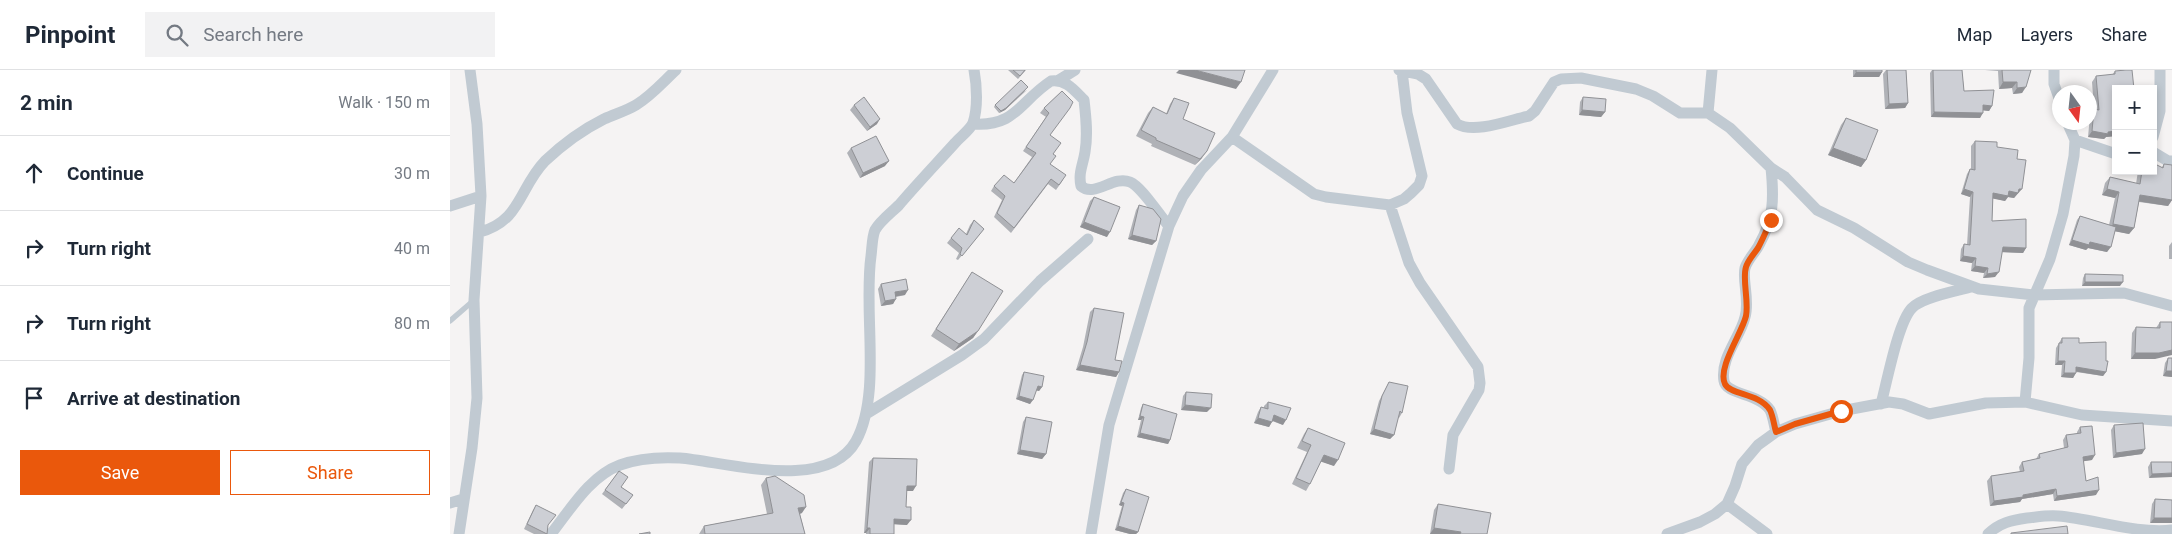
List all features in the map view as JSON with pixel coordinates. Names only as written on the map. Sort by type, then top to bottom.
[{"type":"street","points":[[459,534],[472,448],[477,398],[474,300],[481,196],[477,124],[470,70]]},
{"type":"street","points":[[480,232],[492,229],[513,212],[543,164],[566,142],[603,120],[641,101],[676,70]]},
{"type":"street","points":[[551,534],[580,496],[604,474],[622,464],[641,460],[679,458],[779,471],[819,468],[833,463],[846,455],[856,440],[866,414],[870,381],[869,270],[875,230],[973,124],[976,99],[974,70]]},
{"type":"street","points":[[973,124],[988,125],[1001,122],[1014,114],[1048,83],[1059,80],[1075,70]]},
{"type":"street","points":[[1090,534],[1109,424],[1169,226],[1183,196],[1201,170],[1232,137],[1273,70]]},
{"type":"street","points":[[1232,137],[1314,194],[1378,205],[1390,205],[1404,199],[1411,193],[1419,185],[1422,176],[1407,113],[1401,70],[1418,74],[1426,79],[1457,124],[1464,128],[1476,128],[1529,116],[1535,111],[1554,82],[1561,79],[1581,78],[1636,89],[1653,96],[1680,114],[1708,113],[1730,128],[1772,168],[1785,177],[1817,210],[1854,228],[1908,262],[1971,287],[1979,290],[2034,295],[2124,293],[2172,306]]},
{"type":"street","points":[[1708,113],[1712,70]]},
{"type":"street","points":[[2054,70],[2054,85]]},
{"type":"street","points":[[2155,130],[2160,111],[2160,70]]},
{"type":"street","points":[[1059,80],[1071,87],[1084,100],[1086,122],[1085,151],[1078,176],[1081,186],[1087,190],[1103,187],[1115,181],[1130,182],[1169,226]]},
{"type":"street","points":[[2025,402],[2029,358],[2029,308],[2048,265],[2063,214],[2074,156],[2075,140],[2071,130]]},
{"type":"street","points":[[2075,140],[2112,153]]},
{"type":"street","points":[[2157,155],[2172,161]]},
{"type":"street","points":[[1772,168],[1771,220],[1745,270],[1746,317],[1727,360],[1724,379],[1725,386],[1731,391],[1748,394],[1763,403],[1770,411],[1776,432]]},
{"type":"street","points":[[450,206],[481,196]]},
{"type":"street","points":[[1390,205],[1409,263],[1420,283],[1478,367],[1479,390],[1453,435],[1449,469]]},
{"type":"street","points":[[866,414],[962,355],[984,339],[1040,281],[1088,239]]},
{"type":"street","points":[[1881,404],[1900,336],[1912,308],[1924,301],[1971,287]]},
{"type":"street","points":[[1667,534],[1700,522],[1715,514],[1727,504],[1742,464],[1758,445],[1776,432],[1795,424],[1841,411],[1889,402],[1903,404],[1929,414],[1986,403],[2025,402],[2082,415],[2172,421]]},
{"type":"street","points":[[450,503],[463,500]]},
{"type":"street","points":[[1727,504],[1767,534]]},
{"type":"street","points":[[1988,534],[2002,524],[2017,520],[2057,516],[2153,532],[2172,530]]},
{"type":"lane","points":[[450,320],[474,300]]},
{"type":"building","points":[[1013,70],[1025,70],[1020,76]]},
{"type":"building","points":[[1195,70],[1245,70],[1241,82]]},
{"type":"building","points":[[1856,70],[1882,70],[1882,72],[1856,72]]},
{"type":"building","points":[[1887,70],[1906,70],[1908,103],[1889,104]]},
{"type":"building","points":[[1933,70],[1962,70],[1964,91],[1994,90],[1992,106],[1983,105],[1983,113],[1934,112]]},
{"type":"building","points":[[2002,70],[2031,70],[2026,87],[2017,88],[2017,82],[2003,82]]},
{"type":"building","points":[[2132,70],[2134,85],[2112,85],[2112,132],[2108,132],[2108,134],[2092,131],[2097,130],[2097,110],[2099,110],[2096,76],[2115,74],[2115,71]]},
{"type":"building","points":[[1021,80],[1028,87],[1001,111],[995,105]]},
{"type":"building","points":[[1062,91],[1073,102],[1050,135],[1061,143],[1053,154],[1056,156],[1050,164],[1066,175],[1059,185],[1051,179],[1014,228],[997,213],[1005,196],[994,186],[1004,175],[1014,183],[1036,153],[1026,147],[1049,113],[1044,108]]},
{"type":"building","points":[[864,97],[880,119],[870,127],[854,105]]},
{"type":"building","points":[[1583,97],[1606,99],[1605,112],[1582,110]]},
{"type":"building","points":[[1174,98],[1189,103],[1183,119],[1215,133],[1207,151],[1200,159],[1156,140],[1156,138],[1141,130],[1153,107],[1167,114]]},
{"type":"building","points":[[1846,118],[1878,130],[1866,160],[1833,148]]},
{"type":"building","points":[[876,136],[889,161],[863,173],[851,148]]},
{"type":"building","points":[[1975,141],[1997,142],[1997,147],[2018,150],[2017,159],[2026,160],[2022,189],[2019,189],[2018,193],[2009,191],[2008,196],[1993,193],[1992,221],[2026,219],[2026,248],[2003,247],[1999,272],[1987,274],[1988,268],[1975,266],[1976,258],[1963,256],[1964,244],[1970,245],[1973,192],[1964,189],[1970,169],[1975,170]]},
{"type":"building","points":[[2164,164],[2172,165],[2172,200],[2140,195],[2134,228],[2113,224],[2119,192],[2107,189],[2110,177],[2140,184],[2141,175],[2157,175],[2157,165],[2163,168]]},
{"type":"building","points":[[1094,197],[1120,207],[1110,232],[1084,222]]},
{"type":"building","points":[[1139,205],[1153,209],[1161,219],[1156,241],[1132,235]]},
{"type":"building","points":[[2080,216],[2116,227],[2111,247],[2090,242],[2089,245],[2072,240]]},
{"type":"building","points":[[974,220],[984,229],[962,256],[960,254],[962,248],[951,238],[959,228],[967,235]]},
{"type":"building","points":[[972,272],[1003,291],[978,331],[959,344],[936,329]]},
{"type":"building","points":[[2085,274],[2123,275],[2123,282],[2085,282]]},
{"type":"building","points":[[906,279],[908,290],[895,292],[896,299],[885,301],[881,284]]},
{"type":"building","points":[[1094,308],[1124,313],[1115,360],[1122,361],[1119,372],[1080,365]]},
{"type":"building","points":[[2160,322],[2172,322],[2172,350],[2159,353],[2135,353],[2136,327],[2160,328]]},
{"type":"building","points":[[2062,338],[2079,338],[2079,343],[2106,342],[2106,361],[2108,361],[2106,372],[2076,367],[2076,373],[2064,373],[2065,361],[2058,361],[2059,343],[2062,343]]},
{"type":"building","points":[[2168,358],[2172,358],[2172,371],[2166,371]]},
{"type":"building","points":[[1024,372],[1044,376],[1042,387],[1038,386],[1033,400],[1019,396]]},
{"type":"building","points":[[1389,382],[1408,386],[1402,413],[1400,411],[1394,435],[1374,429],[1382,396]]},
{"type":"building","points":[[1186,392],[1212,394],[1211,408],[1185,405]]},
{"type":"building","points":[[1268,402],[1291,408],[1286,420],[1274,415],[1272,422],[1258,418],[1261,407],[1268,409]]},
{"type":"building","points":[[1143,404],[1177,414],[1170,440],[1140,433],[1144,417],[1140,416]]},
{"type":"building","points":[[1026,417],[1052,422],[1046,454],[1020,450]]},
{"type":"building","points":[[2143,423],[2145,449],[2116,453],[2114,425]]},
{"type":"building","points":[[2092,426],[2095,455],[2083,457],[2086,481],[2098,477],[2099,490],[2057,496],[2056,489],[2023,495],[2023,497],[1994,501],[1991,476],[2024,471],[2022,462],[2040,458],[2039,454],[2068,447],[2066,435],[2081,433],[2080,427]]},
{"type":"building","points":[[1308,428],[1345,443],[1338,460],[1324,455],[1310,484],[1296,478],[1311,445],[1302,441]]},
{"type":"building","points":[[873,458],[917,459],[916,486],[907,486],[906,507],[911,507],[911,520],[894,519],[894,534],[870,534],[870,528],[867,528]]},
{"type":"building","points":[[2151,462],[2172,462],[2172,473],[2152,474]]},
{"type":"building","points":[[619,471],[628,477],[621,487],[633,495],[626,504],[605,490]]},
{"type":"building","points":[[775,476],[804,495],[806,507],[798,508],[805,534],[705,534],[704,526],[773,513],[766,478]]},
{"type":"building","points":[[1126,489],[1149,497],[1138,532],[1118,526],[1124,503],[1121,502]]},
{"type":"building","points":[[2155,499],[2172,500],[2172,518],[2154,518]]},
{"type":"building","points":[[1438,504],[1491,513],[1487,534],[1460,534],[1461,532],[1434,528]]},
{"type":"building","points":[[536,505],[556,515],[548,525],[547,534],[527,524]]},
{"type":"building","points":[[2067,526],[2068,534],[2011,534],[2011,533]]},
{"type":"route","points":[[1771,220],[1745,270],[1746,317],[1727,360],[1724,379],[1725,386],[1731,391],[1748,394],[1763,403],[1770,411],[1776,432],[1795,424],[1841,411]]}]
